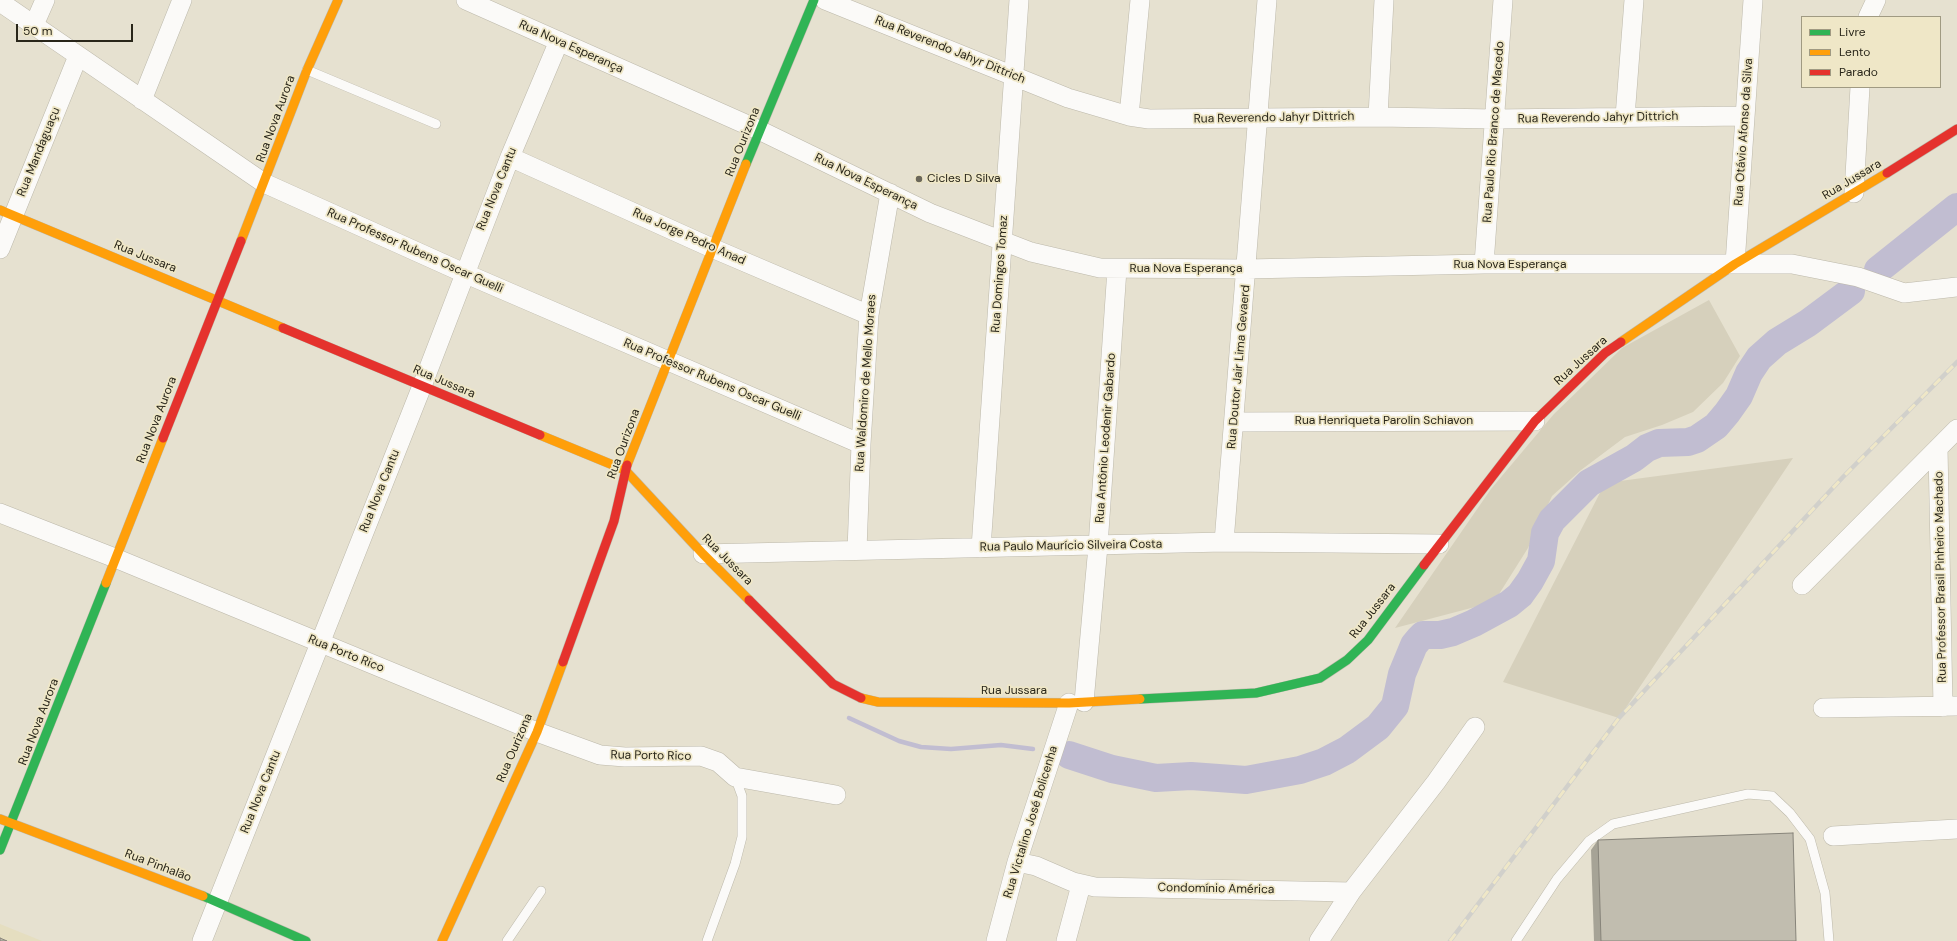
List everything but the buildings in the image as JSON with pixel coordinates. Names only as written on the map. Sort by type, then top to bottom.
[{"type":"street","points":[[34,25],[45,0]]},
{"type":"street","points":[[142,100],[182,0]]},
{"type":"street","name":"Rua Nova Aurora","points":[[0,850],[12,823],[115,558],[264,183],[307,70],[338,0]]},
{"type":"street","name":"Rua Nova Esperança","points":[[466,0],[494,6],[560,41],[761,131],[930,213],[1031,252],[1100,268],[1247,269],[1484,264],[1792,264],[1858,277],[1904,293],[1957,287]]},
{"type":"street","name":"Rua Ourizona","points":[[442,941],[536,732],[614,520],[625,470],[712,248],[814,0]]},
{"type":"street","name":"Rua Reverendo Jahyr Dittrich","points":[[825,0],[1068,98],[1129,116],[1149,119],[1378,117],[1494,119],[1745,116]]},
{"type":"street","name":"Rua Domingos Tomaz","points":[[981,548],[1019,0]]},
{"type":"street","points":[[1129,116],[1140,0]]},
{"type":"street","name":"Rua Doutor Jair Lima Gevaerd","points":[[1224,542],[1247,269],[1267,0]]},
{"type":"street","points":[[1378,117],[1384,0]]},
{"type":"street","name":"Rua Paulo Rio Branco de Macedo","points":[[1484,264],[1503,0]]},
{"type":"street","points":[[1625,118],[1634,0]]},
{"type":"street","name":"Rua Otávio Afonso da Silva","points":[[1735,264],[1752,0]]},
{"type":"street","points":[[1868,16],[1876,0]]},
{"type":"street","name":"Rua Professor Rubens Oscar Guelli","points":[[0,2],[264,183],[464,274],[861,444]]},
{"type":"street","name":"Rua Nova Cantu","points":[[202,941],[422,386],[510,157],[560,41]]},
{"type":"street","name":"Rua Mandaguaçu","points":[[0,249],[7,212],[78,56]]},
{"type":"street","points":[[1854,193],[1860,88]]},
{"type":"street","name":"Rua Jussara","points":[[7,212],[625,470],[703,554],[833,684],[856,697],[878,702],[1076,703],[1256,693],[1320,678],[1347,660],[1368,640],[1439,544],[1535,421],[1604,353],[1735,264],[1957,129]]},
{"type":"street","name":"Rua Jorge Pedro Anad","points":[[510,157],[712,248],[869,314]]},
{"type":"street","name":"Rua Waldomiro de Mello Moraes","points":[[856,550],[869,314],[890,193]]},
{"type":"street","name":"Rua Antônio Leodenir Gabardo","points":[[1076,703],[1098,546],[1117,269]]},
{"type":"street","name":"Rua Henriqueta Parolin Schiavon","points":[[1234,422],[1535,421]]},
{"type":"street","points":[[1802,585],[1957,429]]},
{"type":"street","name":"Rua Professor Brasil Pinheiro Machado","points":[[1938,448],[1950,707]]},
{"type":"street","name":"Rua Porto Rico","points":[[0,513],[115,558],[536,732],[600,754],[625,757],[701,756],[718,762],[735,777]]},
{"type":"street","name":"Rua Paulo Maurício Silveira Costa","points":[[703,554],[1224,542],[1439,544]]},
{"type":"street","name":"Rua Victalino José Bolicenha","points":[[996,941],[1017,862],[1076,703]]},
{"type":"street","points":[[1823,708],[1950,707]]},
{"type":"street","points":[[1320,941],[1351,892],[1436,782],[1475,727]]},
{"type":"street","points":[[735,777],[836,795]]},
{"type":"street","name":"Rua Pinhalão","points":[[0,818],[217,901],[306,941]]},
{"type":"street","points":[[1833,836],[1957,829]]},
{"type":"street","name":"Condomínio América","points":[[1017,862],[1036,866],[1081,885],[1096,887],[1351,892]]},
{"type":"street","points":[[1066,941],[1081,885]]},
{"type":"lane","points":[[307,70],[436,124]]},
{"type":"lane","points":[[707,941],[735,864],[742,837],[742,796],[735,777]]},
{"type":"lane","points":[[1516,941],[1557,879],[1589,841],[1613,824],[1748,794],[1772,796],[1790,813],[1810,839],[1825,893],[1829,941]]},
{"type":"lane","points":[[507,941],[541,891]]},
{"type":"shaded area","points":[[1709,300],[1740,356],[1723,383],[1693,412],[1662,425],[1625,437],[1581,470],[1552,496],[1528,548],[1494,602],[1395,628],[1491,489],[1554,414],[1622,348]]},
{"type":"shaded area","points":[[1793,458],[1619,718],[1503,682],[1605,483]]},
{"type":"shaded area","points":[[0,924],[42,941],[0,941]]},
{"type":"waterway","points":[[1878,270],[1957,207]]},
{"type":"waterway","points":[[1069,755],[1112,769],[1156,778],[1191,776],[1246,780],[1300,770],[1324,762],[1347,750],[1378,727],[1395,706],[1402,674],[1414,645],[1423,635],[1440,635],[1453,632],[1474,623],[1509,604],[1520,595],[1541,561],[1545,533],[1552,520],[1589,483],[1634,458],[1647,448],[1659,443],[1688,442],[1697,439],[1716,426],[1739,396],[1749,373],[1759,358],[1777,342],[1808,323],[1851,291]]},
{"type":"waterway","points":[[849,718],[899,741],[921,747],[951,749],[1001,745],[1033,749]]},
{"type":"railway","points":[[1450,941],[1619,718],[1843,477],[1957,362]]},
{"type":"traffic: fast","points":[[746,164],[814,0]]},
{"type":"traffic: fast","points":[[1140,699],[1256,693],[1320,678],[1347,660],[1368,640],[1424,565]]},
{"type":"traffic: fast","points":[[0,850],[106,583]]},
{"type":"traffic: fast","points":[[203,896],[306,941]]},
{"type":"traffic: slow","points":[[241,241],[307,70],[338,0]]},
{"type":"traffic: slow","points":[[627,465],[746,164]]},
{"type":"traffic: slow","points":[[1621,342],[1735,264],[1887,173]]},
{"type":"traffic: slow","points":[[0,210],[283,328]]},
{"type":"traffic: slow","points":[[540,435],[625,470],[703,554],[749,600]]},
{"type":"traffic: slow","points":[[106,583],[163,438]]},
{"type":"traffic: slow","points":[[442,941],[537,732],[563,662]]},
{"type":"traffic: slow","points":[[861,698],[878,702],[1069,703],[1140,699]]},
{"type":"traffic: slow","points":[[0,819],[203,896]]},
{"type":"traffic: jam","points":[[1887,173],[1957,129]]},
{"type":"traffic: jam","points":[[163,438],[241,241]]},
{"type":"traffic: jam","points":[[283,328],[540,435]]},
{"type":"traffic: jam","points":[[1424,565],[1535,421],[1605,353],[1621,342]]},
{"type":"traffic: jam","points":[[563,662],[614,521],[627,465]]},
{"type":"traffic: jam","points":[[749,600],[833,684],[861,698]]},
{"type":"place","name":"Cicles D Silva","points":[[919,179]]}]
